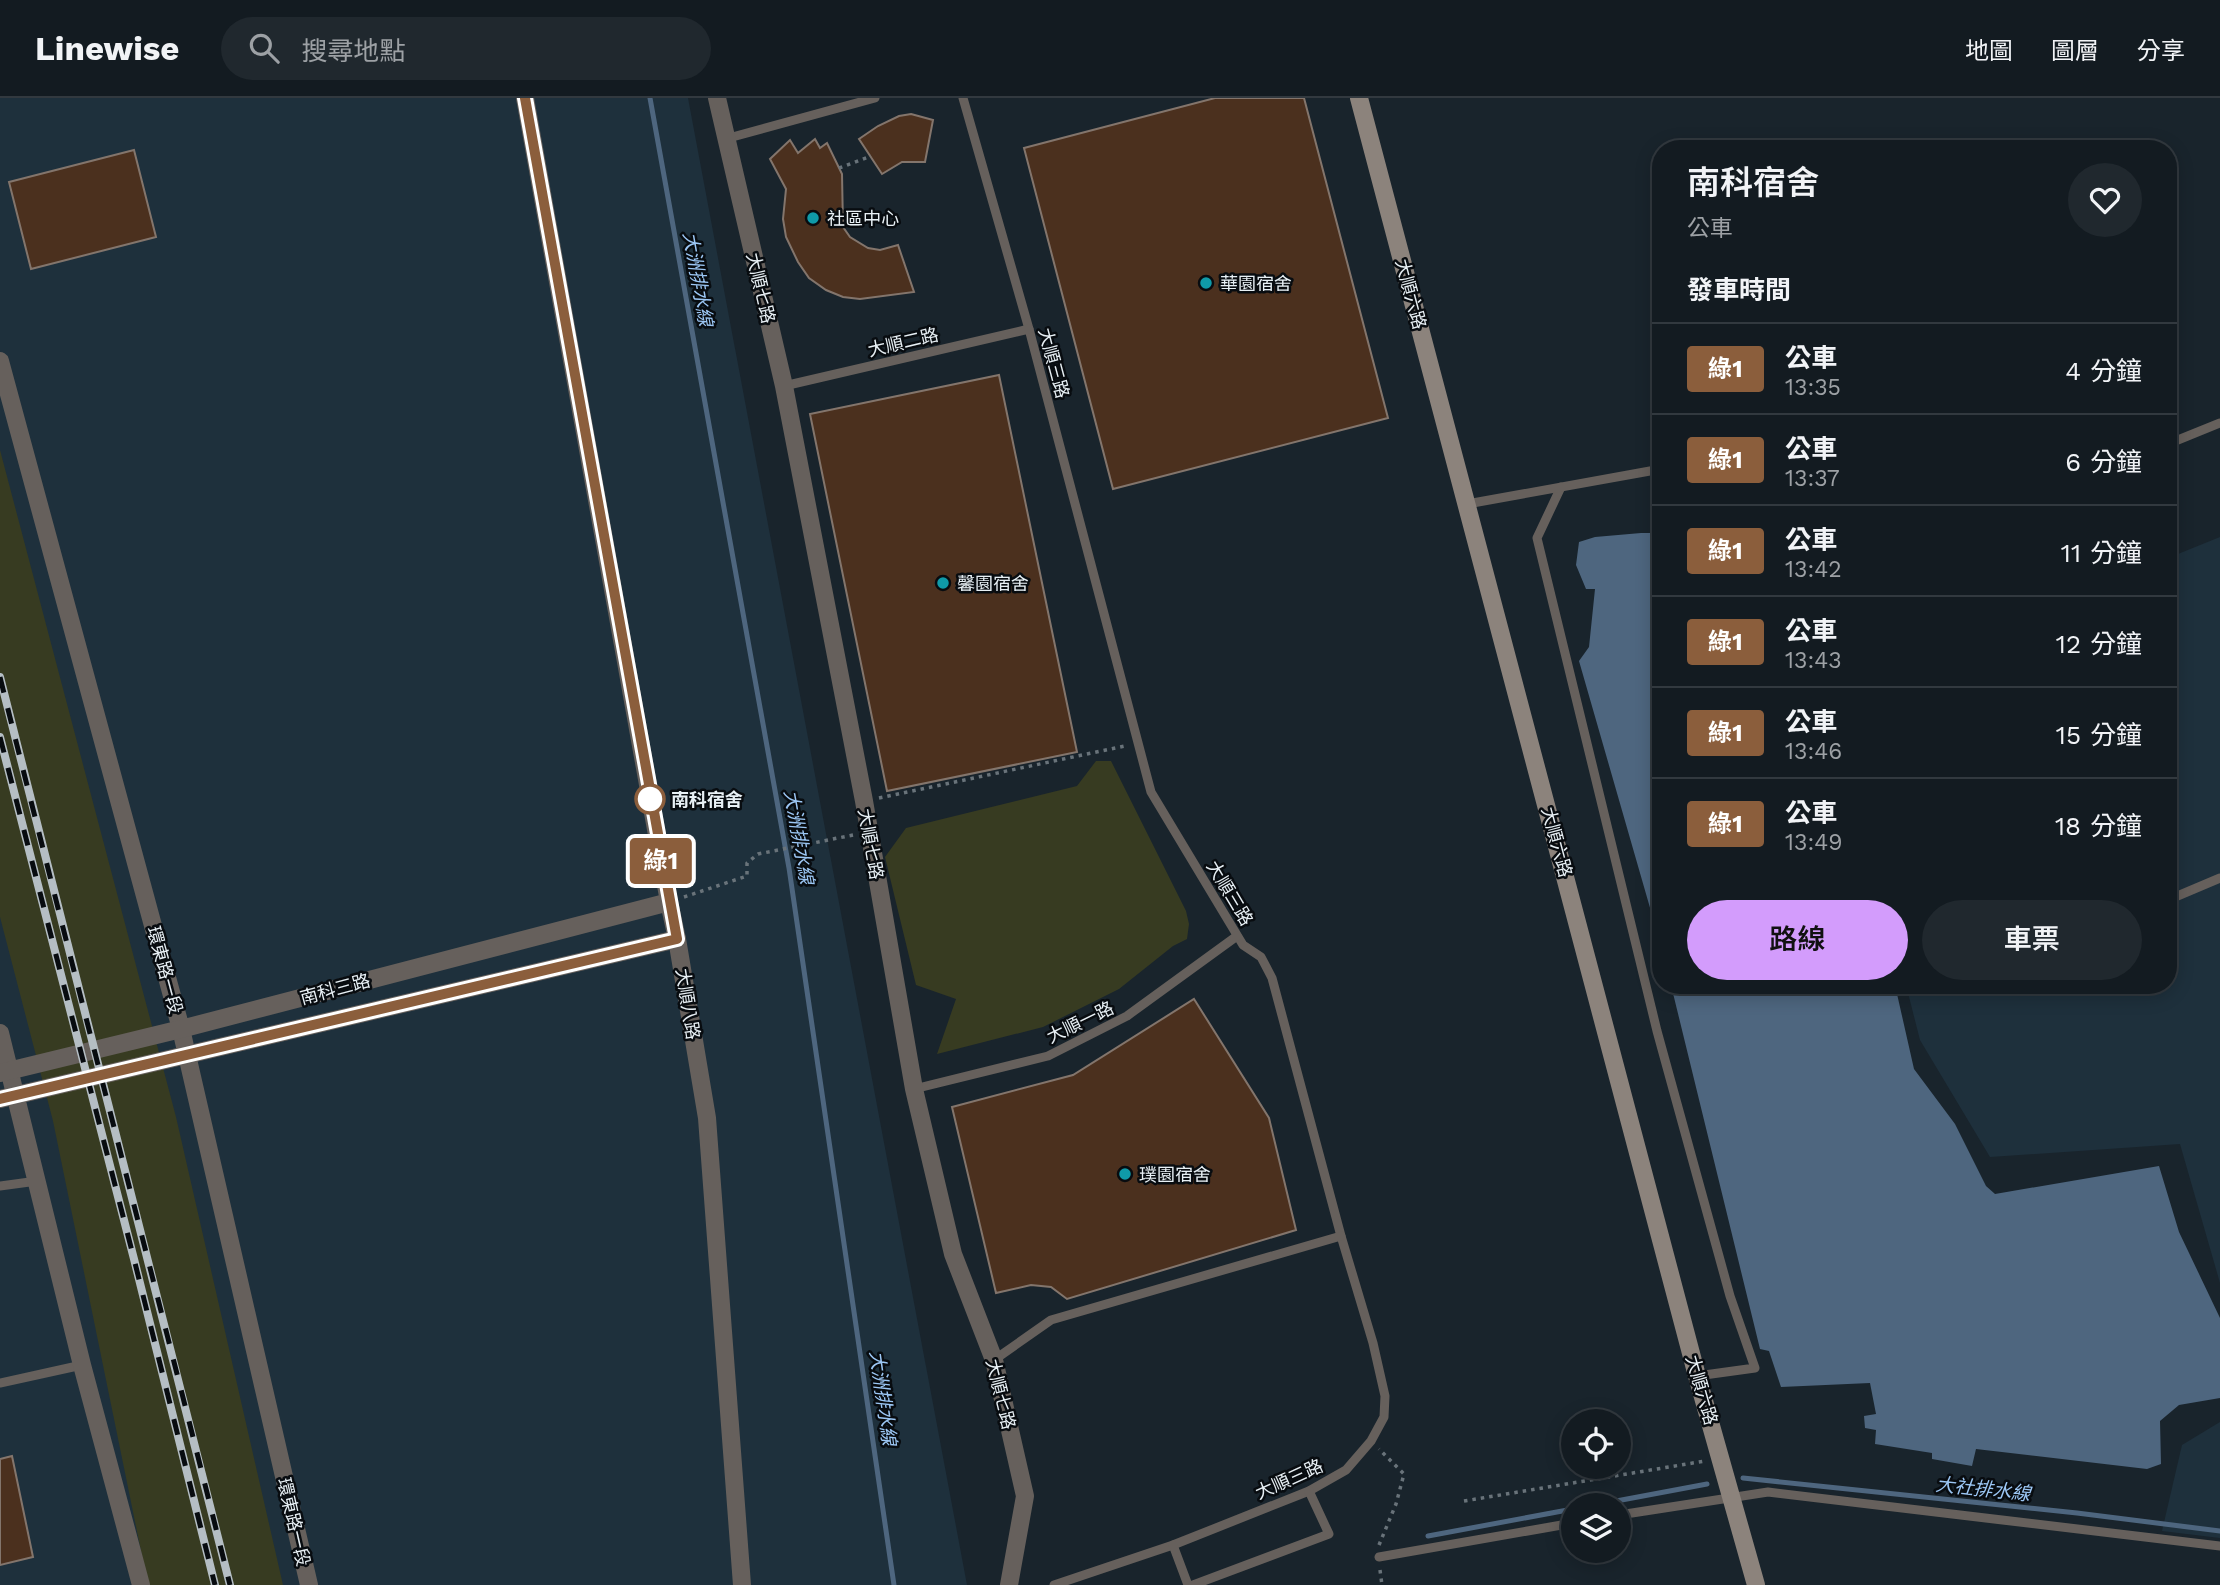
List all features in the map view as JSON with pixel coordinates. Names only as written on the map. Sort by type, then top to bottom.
[{"type":"street","name":"大順八路","points":[[525,98],[677,939],[706,1118],[742,1585]]},
{"type":"street","name":"大順七路","points":[[717,98],[784,386],[864,801],[914,1089],[953,1254],[994,1360],[1025,1496],[1009,1585]]},
{"type":"street","name":"大順六路","points":[[1359,98],[1697,1376],[1756,1585]]},
{"type":"street","name":"環東路一段","points":[[0,361],[181,1029],[309,1585]]},
{"type":"street","name":"南科三路","points":[[5,1072],[669,902]]},
{"type":"street","name":"南科三路","points":[[8,1096],[677,939]]},
{"type":"street","points":[[0,1033],[8,1096],[37,1181],[82,1365],[141,1585]]},
{"type":"lane","points":[[725,139],[875,98]]},
{"type":"lane","name":"大順三路","points":[[963,98],[1029,329],[1151,792],[1237,936],[1243,945],[1261,957],[1272,978],[1341,1236],[1373,1343],[1385,1396],[1384,1417],[1371,1441],[1346,1470],[1309,1490],[1173,1545],[1054,1585]]},
{"type":"lane","name":"大順二路","points":[[784,386],[1029,329]]},
{"type":"lane","points":[[2177,440],[2220,423]]},
{"type":"lane","points":[[1467,504],[1652,471]]},
{"type":"lane","points":[[1561,487],[1537,538],[1657,1031],[1730,1296],[1755,1368],[1697,1376]]},
{"type":"lane","points":[[2177,896],[2220,878]]},
{"type":"lane","name":"大順一路","points":[[914,1089],[1048,1056],[1127,1016],[1237,936]]},
{"type":"lane","points":[[0,1186],[37,1181]]},
{"type":"lane","points":[[994,1360],[1051,1320],[1341,1236]]},
{"type":"lane","points":[[0,1384],[82,1365]]},
{"type":"lane","points":[[1173,1545],[1191,1585],[1329,1534],[1309,1490]]},
{"type":"lane","points":[[1631,1513],[1768,1492],[2220,1546]]},
{"type":"lane","points":[[1379,1556],[1561,1524]]},
{"type":"path","points":[[839,168],[871,156]]},
{"type":"path","points":[[864,801],[1138,743]]},
{"type":"path","points":[[669,902],[747,876],[747,863],[758,854],[850,835]]},
{"type":"path","points":[[1371,1441],[1404,1474],[1396,1504],[1378,1547],[1382,1585]]},
{"type":"path","points":[[1464,1501],[1721,1459]]},
{"type":"shaded area","points":[[0,98],[688,98],[967,1585],[0,1585]]},
{"type":"shaded area","points":[[1652,533],[1652,915],[1579,661],[1589,647],[1595,589],[1586,589],[1576,565],[1579,542],[1595,537]]},
{"type":"shaded area","points":[[2220,537],[2220,1283],[2180,1144],[1990,1157],[1920,1040],[1908,994],[2177,994],[2177,554]]},
{"type":"shaded area","points":[[1673,994],[1897,994],[1914,1069],[1955,1124],[1986,1186],[1995,1194],[2159,1166],[2179,1232],[2220,1318],[2220,1398],[2179,1405],[2160,1421],[2161,1464],[2147,1469],[1976,1449],[1972,1466],[1932,1459],[1932,1453],[1875,1444],[1876,1430],[1865,1428],[1864,1416],[1876,1414],[1870,1383],[1781,1387],[1769,1351],[1760,1349]]},
{"type":"shaded area","points":[[2220,1422],[2220,1538],[2162,1531],[2182,1445]]},
{"type":"green space","points":[[0,450],[176,1117],[283,1585],[148,1585],[53,1121],[0,917]]},
{"type":"green space","points":[[1096,761],[1111,761],[1186,911],[1189,924],[1187,939],[1173,946],[1119,989],[1043,1027],[937,1054],[956,999],[916,985],[885,857],[906,828],[1077,786]]},
{"type":"building","name":"華園宿舍","points":[[1215,98],[1304,98],[1388,418],[1113,489],[1024,148]]},
{"type":"building","points":[[911,114],[933,120],[925,162],[902,162],[882,174],[859,139],[878,126],[899,116]]},
{"type":"building","name":"社區中心","points":[[815,139],[820,148],[827,143],[842,174],[843,227],[850,237],[868,248],[880,250],[898,245],[914,292],[860,299],[843,297],[826,290],[809,278],[798,262],[786,237],[783,219],[786,189],[770,159],[790,140],[798,153]]},
{"type":"building","points":[[134,150],[156,237],[31,269],[9,182]]},
{"type":"building","name":"馨園宿舍","points":[[999,375],[1077,752],[887,791],[810,414]]},
{"type":"building","name":"璞園宿舍","points":[[1194,999],[1269,1118],[1296,1230],[1067,1299],[1051,1287],[1031,1285],[996,1293],[952,1107],[1073,1075]]},
{"type":"building","points":[[12,1456],[33,1557],[0,1565],[0,1459]]},
{"type":"waterway","name":"大洲排水線","points":[[650,98],[789,868],[894,1585]]},
{"type":"waterway","name":"大社排水線","points":[[1743,1478],[2220,1531]]},
{"type":"waterway","name":"大社排水線","points":[[1631,1498],[1707,1484]]},
{"type":"waterway","name":"大社排水線","points":[[1428,1536],[1561,1511]]},
{"type":"railway","points":[[0,677],[230,1585]]},
{"type":"railway","points":[[0,737],[215,1585]]},
{"type":"bus line","name":"綠1","points":[[0,1099],[677,939],[525,98]]},
{"type":"place","name":"社區中心","points":[[813,218]]},
{"type":"place","name":"華園宿舍","points":[[1206,283]]},
{"type":"place","name":"馨園宿舍","points":[[943,583]]},
{"type":"place","name":"南科宿舍","points":[[650,799]]},
{"type":"place","name":"璞園宿舍","points":[[1125,1174]]}]
